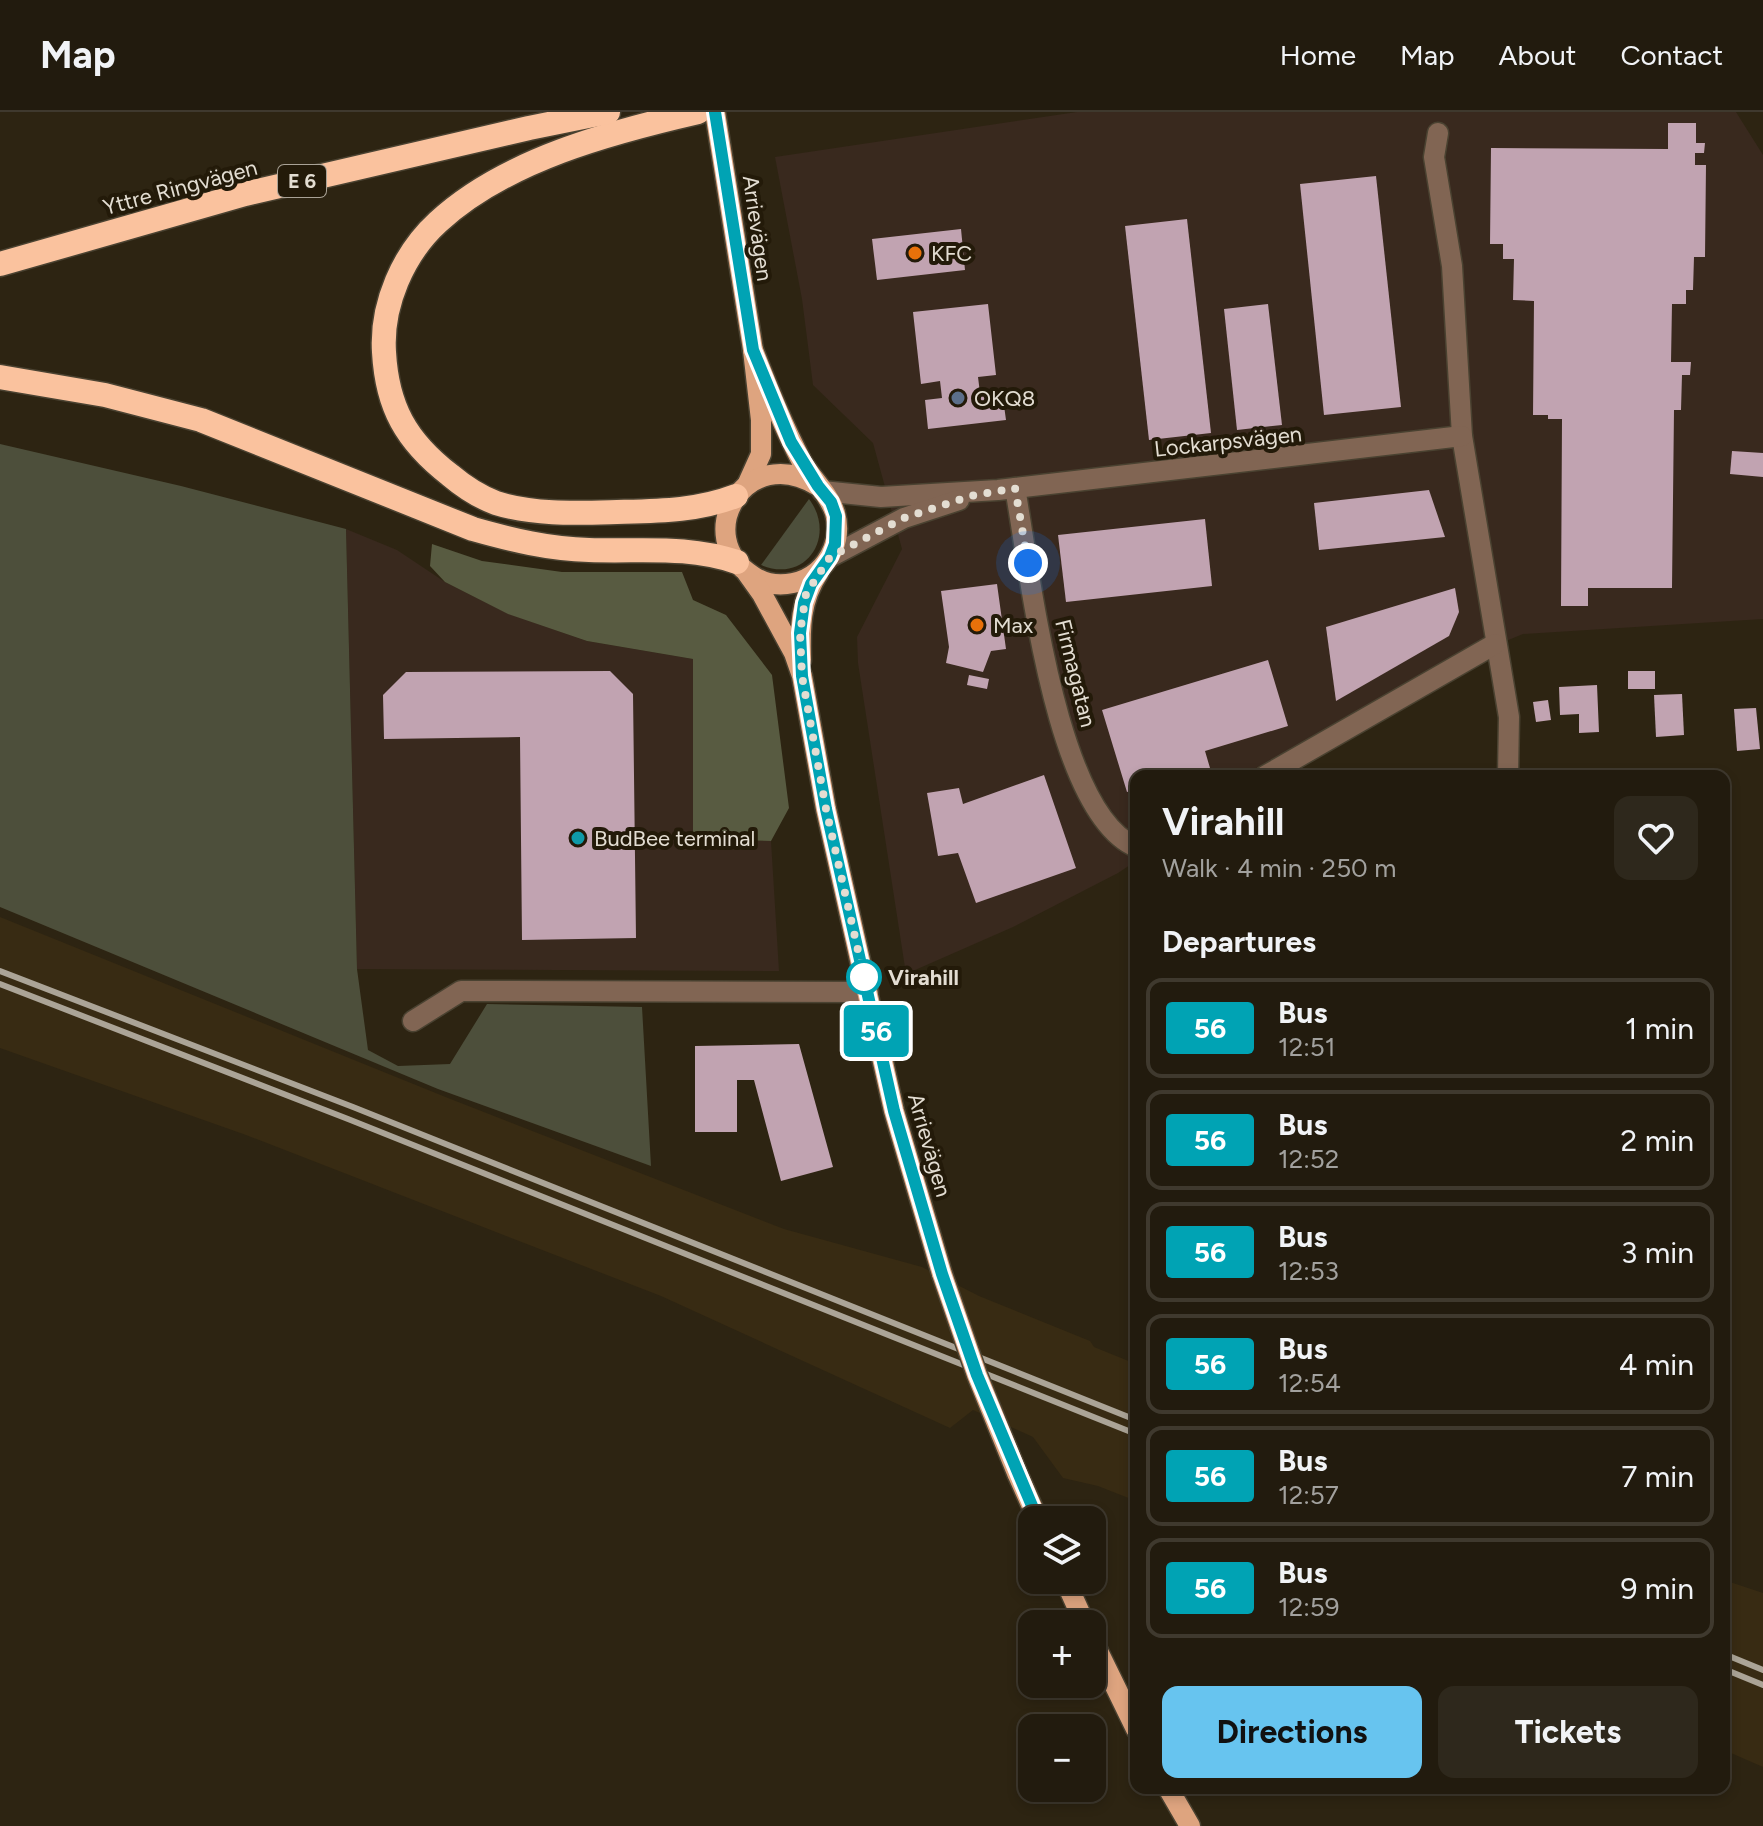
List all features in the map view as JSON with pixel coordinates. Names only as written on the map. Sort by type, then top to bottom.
[{"type":"highway","name":"Yttre Ringvägen","points":[[0,264],[245,194],[608,112]]},
{"type":"highway","points":[[698,112],[622,131],[514,171],[486,186],[436,223],[415,250],[391,292],[383,338],[385,366],[396,411],[422,452],[455,480],[496,503],[533,511],[629,512],[706,507],[741,491]]},
{"type":"highway","points":[[0,377],[105,395],[201,420],[473,529],[504,538],[548,547],[587,550],[678,549],[709,554],[742,567]]},
{"type":"main road","name":"Arrievägen","points":[[715,112],[753,350],[762,442],[758,464],[741,491]]},
{"type":"main road","name":"Arrievägen","points":[[753,350],[791,442],[820,488]]},
{"type":"main road","points":[[774,474],[805,478],[820,488],[836,516],[835,544],[826,562],[813,575],[786,585],[759,580],[742,567],[730,550],[726,522],[741,491],[774,474]]},
{"type":"main road","name":"Arrievägen","points":[[826,562],[806,594],[800,633],[802,676],[826,809],[894,1111],[942,1274],[977,1375],[1032,1506]]},
{"type":"main road","name":"Arrievägen","points":[[742,567],[794,653],[802,676]]},
{"type":"main road","points":[[1106,1668],[1130,1717]]},
{"type":"main road","points":[[1171,1794],[1190,1826]]},
{"type":"street","points":[[1438,133],[1434,157],[1452,266],[1462,436],[1509,717],[1508,770]]},
{"type":"street","name":"Lockarpsvägen","points":[[820,488],[881,497],[1007,489],[1462,436]]},
{"type":"street","name":"Lockarpsvägen","points":[[826,562],[904,518],[971,496],[1007,489]]},
{"type":"street","name":"Firmagatan","points":[[1007,489],[1053,702],[1090,796],[1104,821],[1130,842]]},
{"type":"street","points":[[1275,770],[1495,644]]},
{"type":"street","points":[[413,1021],[461,991],[868,992]]},
{"type":"shaded area","points":[[1077,112],[1736,112],[1763,155],[1763,619],[1523,634],[1462,659],[1274,770],[1130,770],[1130,865],[1013,927],[906,974],[858,663],[857,637],[902,549],[873,443],[813,385],[802,299],[775,157]]},
{"type":"shaded area","points":[[346,529],[397,550],[445,582],[509,614],[587,641],[693,659],[693,839],[771,841],[779,971],[357,969]]},
{"type":"shaded area","points":[[0,917],[448,1098],[784,1229],[922,1267],[979,1296],[1090,1341],[1094,1347],[1130,1362],[1130,1499],[1098,1486],[1063,1478],[1033,1437],[973,1410],[950,1428],[661,1296],[246,1135],[0,1048]]},
{"type":"shaded area","points":[[1730,1582],[1763,1593],[1763,1767],[1730,1753]]},
{"type":"green space","points":[[0,444],[346,529],[357,969],[368,1050],[398,1066],[450,1064],[487,1004],[642,1007],[651,1166],[438,1089],[0,907]]},
{"type":"green space","points":[[809,499],[817,513],[820,528],[812,553],[791,568],[761,565]]},
{"type":"green space","points":[[432,544],[482,561],[562,572],[682,572],[693,600],[726,615],[772,675],[789,808],[771,841],[693,839],[693,659],[587,641],[508,614],[445,582],[430,566]]},
{"type":"building","points":[[1668,123],[1696,123],[1696,143],[1705,143],[1704,153],[1695,153],[1695,165],[1706,165],[1705,257],[1694,257],[1693,290],[1686,290],[1686,304],[1672,304],[1671,362],[1691,362],[1690,375],[1682,375],[1681,410],[1674,410],[1672,588],[1588,588],[1588,606],[1561,606],[1562,419],[1533,415],[1534,301],[1513,300],[1514,259],[1503,259],[1503,244],[1490,244],[1491,148],[1668,149]]},
{"type":"building","points":[[1376,176],[1401,407],[1324,415],[1300,184]]},
{"type":"building","points":[[1187,219],[1211,433],[1149,440],[1125,226]]},
{"type":"building","points":[[961,229],[965,270],[877,280],[872,239]]},
{"type":"building","points":[[988,304],[996,375],[978,377],[980,393],[1002,391],[1006,420],[928,429],[925,400],[942,398],[940,381],[921,384],[913,312]]},
{"type":"building","points":[[1268,304],[1282,425],[1237,430],[1224,309]]},
{"type":"building","points":[[1732,451],[1763,453],[1763,477],[1730,474]]},
{"type":"building","points":[[1429,490],[1445,537],[1319,550],[1314,503]]},
{"type":"building","points":[[1205,519],[1212,586],[1066,602],[1058,535]]},
{"type":"building","points":[[997,584],[1006,649],[991,651],[983,672],[946,663],[949,647],[941,591]]},
{"type":"building","points":[[1455,588],[1459,612],[1449,636],[1336,701],[1326,627]]},
{"type":"building","points":[[1268,660],[1288,726],[1205,751],[1210,768],[1203,770],[1130,770],[1130,791],[1127,792],[1102,710]]},
{"type":"building","name":"BudBee terminal","points":[[610,671],[633,694],[636,938],[522,940],[520,737],[384,739],[383,695],[406,672]]},
{"type":"building","points":[[1628,671],[1655,671],[1655,689],[1628,689]]},
{"type":"building","points":[[969,675],[989,679],[987,689],[967,685]]},
{"type":"building","points":[[1597,685],[1599,732],[1579,733],[1579,714],[1560,715],[1559,687]]},
{"type":"building","points":[[1682,694],[1684,735],[1656,737],[1654,695]]},
{"type":"building","points":[[1548,700],[1551,720],[1536,722],[1533,702]]},
{"type":"building","points":[[1756,708],[1760,749],[1737,751],[1734,709]]},
{"type":"building","points":[[1044,775],[1076,868],[976,903],[958,853],[938,856],[927,793],[959,788],[963,804]]},
{"type":"building","points":[[799,1044],[833,1167],[781,1181],[754,1080],[737,1080],[737,1132],[695,1132],[695,1046]]},
{"type":"railway","points":[[0,971],[353,1107],[1130,1418]]},
{"type":"railway","points":[[0,984],[348,1119],[1130,1432]]},
{"type":"railway","points":[[1730,1656],[1763,1670]]},
{"type":"railway","points":[[1730,1671],[1763,1685]]},
{"type":"bus line","name":"56","points":[[715,112],[753,350],[791,442],[804,466],[831,502],[836,516],[835,544],[806,594],[802,611],[802,676],[826,809],[894,1111],[942,1274],[977,1375],[1032,1506]]},
{"type":"place","name":"KFC","points":[[915,253]]},
{"type":"place","name":"OKQ8","points":[[958,398]]},
{"type":"place","name":"Max","points":[[977,625]]},
{"type":"place","name":"BudBee terminal","points":[[578,838]]},
{"type":"place","name":"Virahill","points":[[864,977]]},
{"type":"route","points":[[864,977],[826,809],[802,676],[800,633],[806,594],[830,557],[904,518],[998,490],[1015,488],[1028,563]]}]
